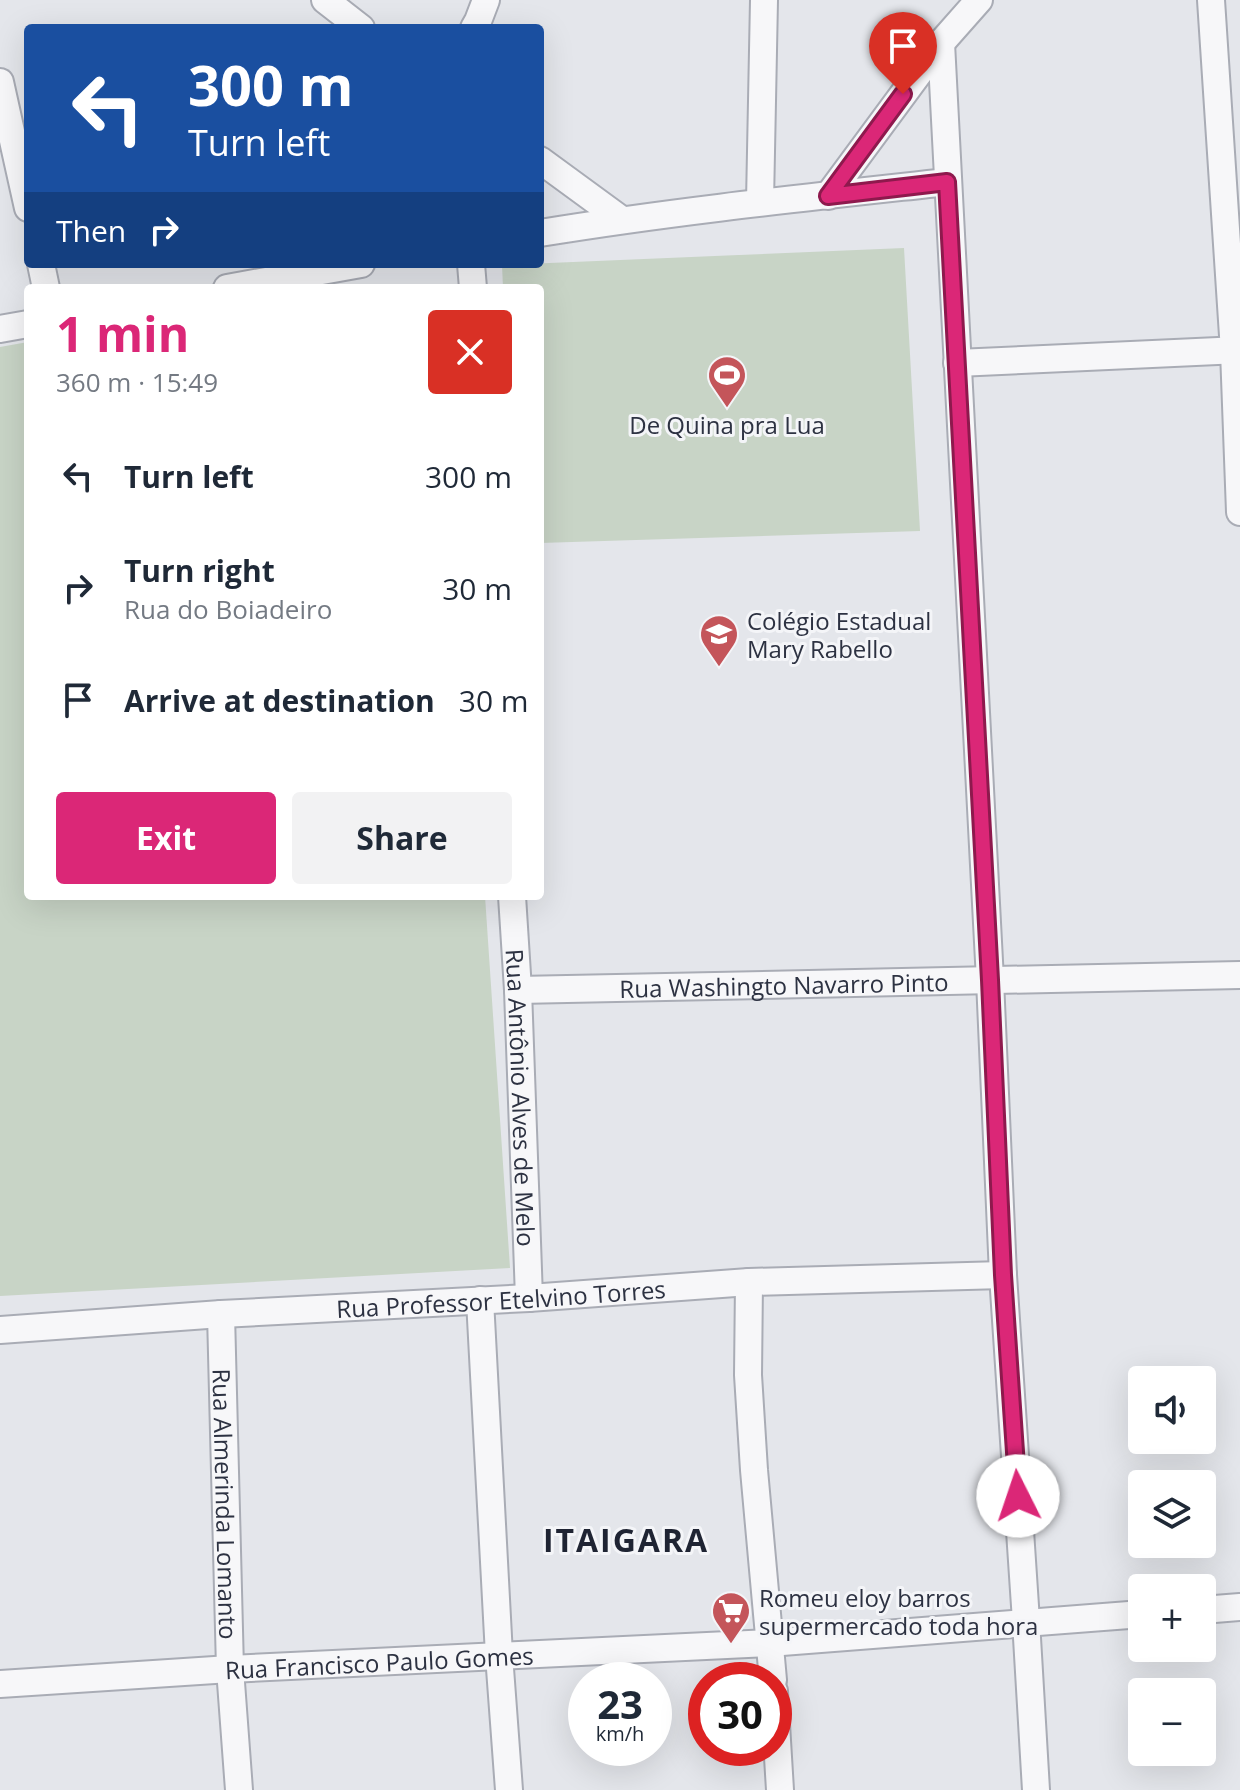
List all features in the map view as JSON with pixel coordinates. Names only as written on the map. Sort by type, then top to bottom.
[{"type":"street","points":[[325,0],[356,24]]},
{"type":"street","points":[[476,24],[486,0]]},
{"type":"street","points":[[760,202],[764,0]]},
{"type":"street","points":[[828,196],[941,43],[979,0]]},
{"type":"street","points":[[1211,0],[1237,351],[1240,512]]},
{"type":"street","points":[[941,43],[1003,1275],[1036,1790]]},
{"type":"street","points":[[0,82],[24,190]]},
{"type":"street","points":[[544,163],[622,220]]},
{"type":"street","points":[[544,232],[760,202],[947,182]]},
{"type":"street","points":[[249,284],[339,268]]},
{"type":"street","points":[[0,329],[24,325]]},
{"type":"street","points":[[957,363],[1237,351]]},
{"type":"street","name":"Rua Antônio Alves de Melo","points":[[512,900],[529,1298]]},
{"type":"street","name":"Rua Washingto Navarro Pinto","points":[[518,990],[1240,975]]},
{"type":"street","name":"Rua Professor Etelvino Torres","points":[[0,1330],[749,1282],[1003,1275]]},
{"type":"street","points":[[749,1282],[748,1375],[771,1662]]},
{"type":"street","points":[[480,1300],[509,1790]]},
{"type":"street","name":"Rua Almerinda Lomanto","points":[[221,1314],[230,1669],[239,1790]]},
{"type":"street","points":[[1216,1609],[1240,1607]]},
{"type":"street","name":"Rua Francisco Paulo Gomes","points":[[0,1684],[230,1669],[769,1643],[1128,1615]]},
{"type":"street","points":[[779,1766],[780,1790]]},
{"type":"green space","name":"De Quina pra Lua","points":[[904,248],[920,531],[544,543],[544,284],[503,284],[502,268],[544,268],[544,263]]},
{"type":"green space","points":[[24,343],[24,900],[485,900],[510,1268],[0,1296],[0,347]]},
{"type":"place","name":"De Quina pra Lua","points":[[727,409]]},
{"type":"place","name":"Colégio Estadual Mary Rabello","points":[[719,668]]},
{"type":"place","name":"Romeu eloy barros supermercado toda hora","points":[[731,1645]]},
{"type":"district","name":"ITAIGARA","points":[[626,1539]]},
{"type":"route","points":[[903,94],[828,196],[947,182],[1003,1275],[1018,1496]]}]
